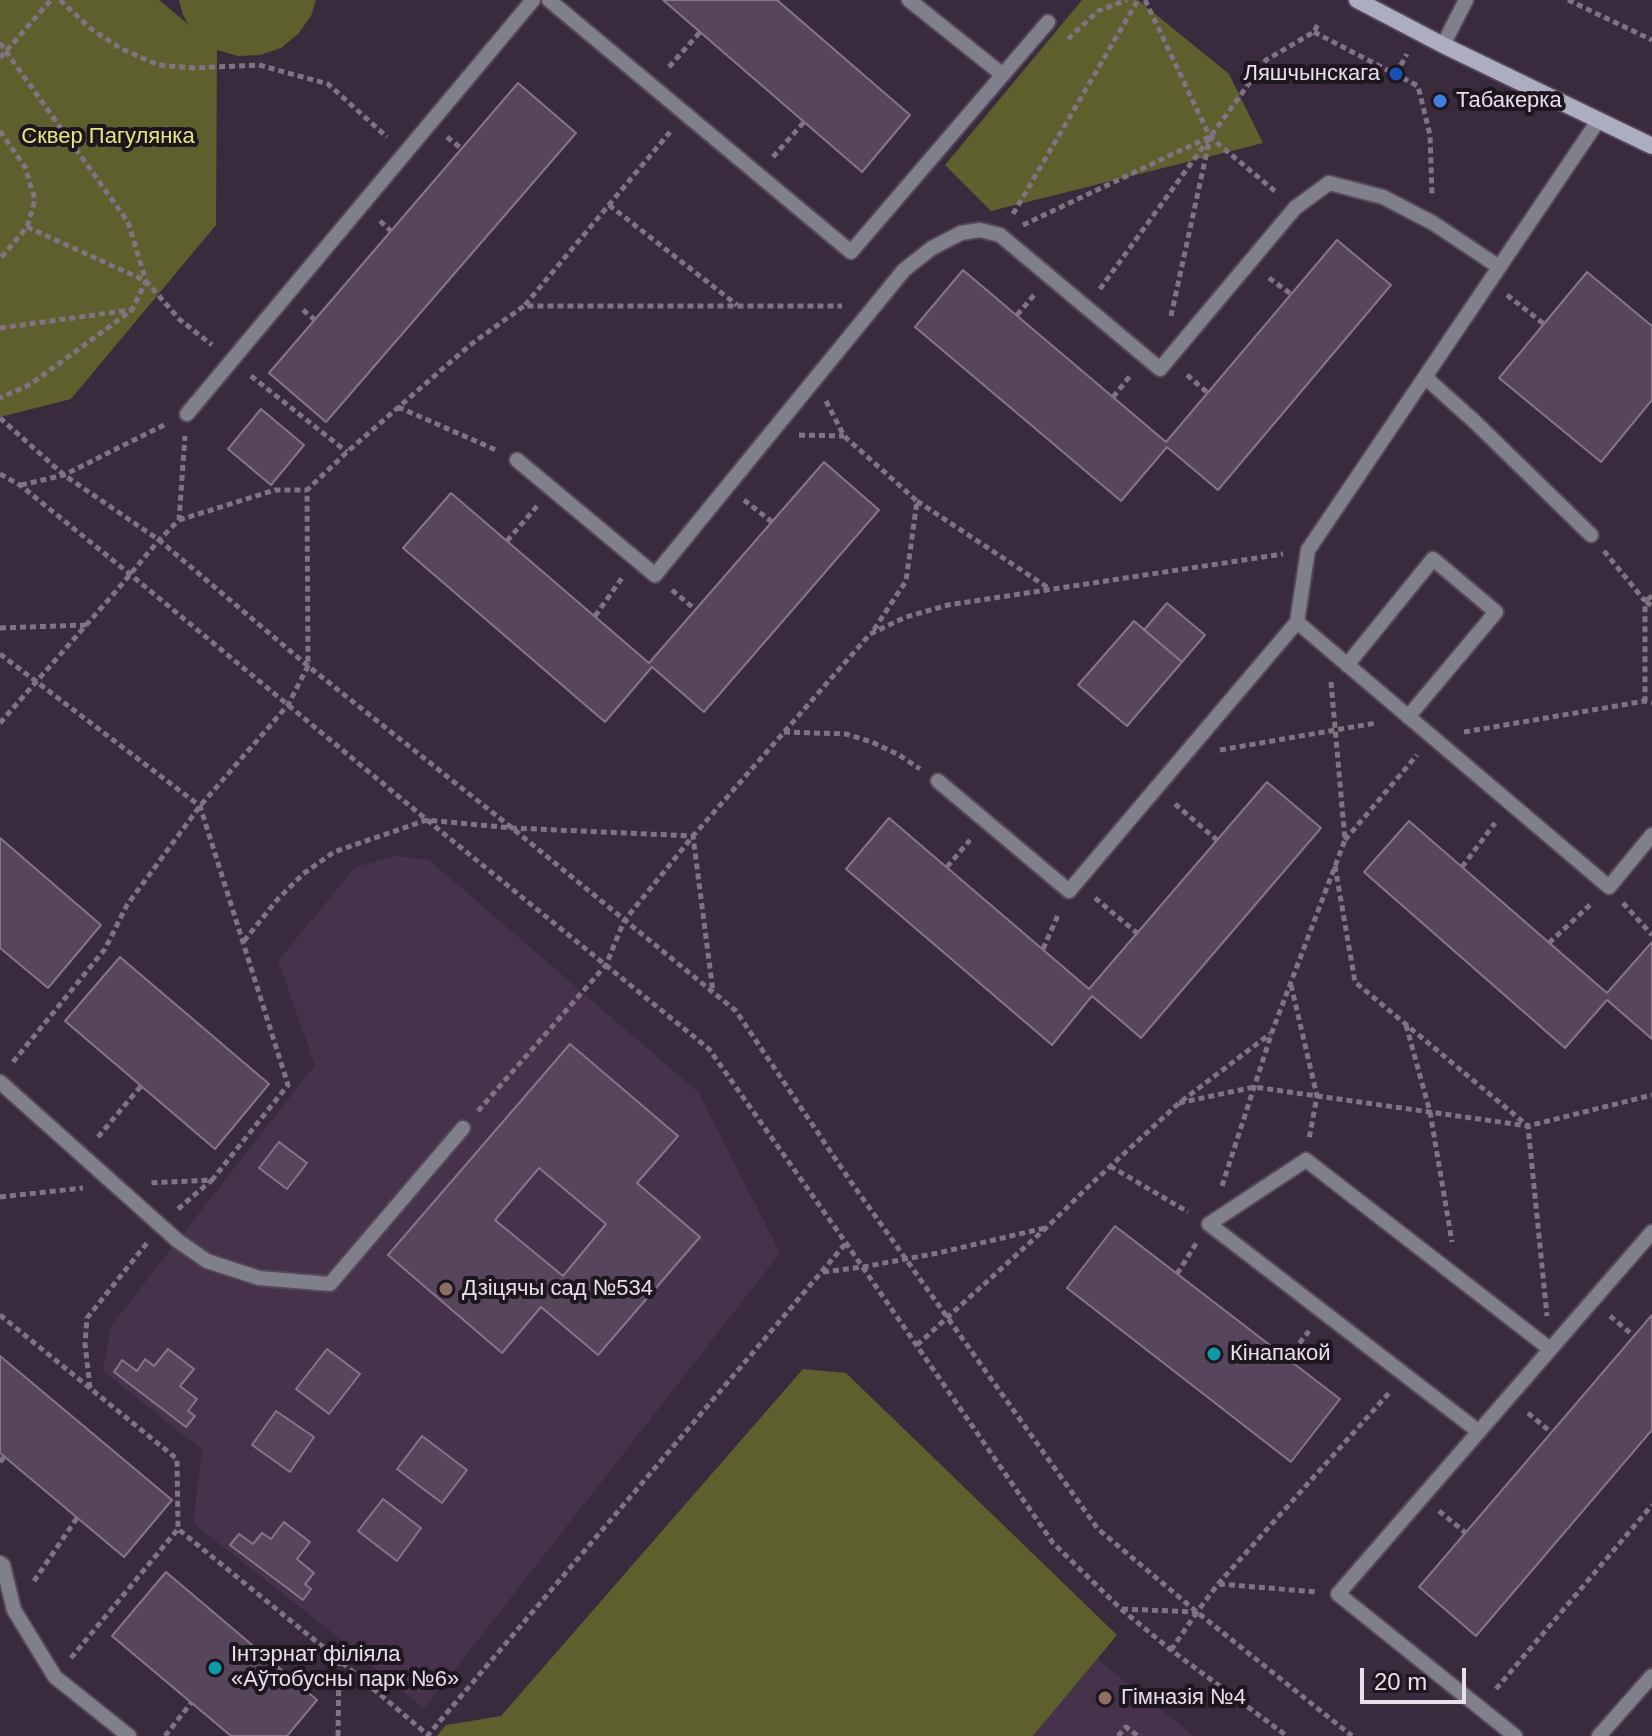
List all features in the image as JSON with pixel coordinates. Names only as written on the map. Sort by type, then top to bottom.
[{"type":"main road","points":[[1357,0],[1652,146]]},
{"type":"lane","points":[[187,414],[533,0]]},
{"type":"lane","points":[[549,0],[851,252],[1048,22]]},
{"type":"lane","points":[[909,0],[1003,75]]},
{"type":"lane","points":[[1443,45],[1466,0]]},
{"type":"lane","points":[[938,781],[1072,886],[1297,622],[1308,550],[1598,121]]},
{"type":"lane","points":[[517,460],[655,575],[904,270],[932,248],[961,233],[980,230],[1000,235],[1160,369],[1295,208],[1329,183],[1383,197],[1433,223],[1499,267]]},
{"type":"lane","points":[[1425,377],[1591,535]]},
{"type":"lane","points":[[1347,665],[1433,559],[1496,612],[1408,717]]},
{"type":"lane","points":[[1297,622],[1609,887],[1652,835]]},
{"type":"lane","points":[[0,1082],[178,1241],[207,1261],[259,1278],[330,1284],[463,1128]]},
{"type":"lane","points":[[1478,1431],[1209,1224],[1306,1160],[1550,1349]]},
{"type":"lane","points":[[1515,1736],[1338,1594],[1652,1232]]},
{"type":"lane","points":[[0,1563],[14,1610],[55,1677],[129,1736]]},
{"type":"lane","points":[[1599,1736],[1652,1676]]},
{"type":"path","points":[[0,58],[51,0]]},
{"type":"path","points":[[60,0],[90,28],[120,48],[158,65],[195,68],[259,65],[328,84],[405,153]]},
{"type":"path","points":[[1000,235],[1138,0]]},
{"type":"path","points":[[1145,0],[1210,137],[1295,208]]},
{"type":"path","points":[[1568,0],[1652,40]]},
{"type":"path","points":[[1087,307],[1266,60],[1314,32],[1318,24]]},
{"type":"path","points":[[652,87],[700,32]]},
{"type":"path","points":[[1314,32],[1418,86],[1430,135],[1433,223]]},
{"type":"path","points":[[0,43],[128,222],[146,281],[179,319],[347,452]]},
{"type":"path","points":[[758,174],[804,122]]},
{"type":"path","points":[[0,131],[25,167],[35,200],[27,227],[0,259]]},
{"type":"path","points":[[1000,235],[1210,137]]},
{"type":"path","points":[[1170,323],[1210,137]]},
{"type":"path","points":[[0,723],[179,520],[275,490],[307,490],[470,345],[524,306],[656,148]]},
{"type":"path","points":[[609,205],[738,306]]},
{"type":"path","points":[[27,227],[146,281]]},
{"type":"path","points":[[0,398],[31,384],[132,310],[146,281]]},
{"type":"path","points":[[1490,281],[1544,324]]},
{"type":"path","points":[[524,306],[874,306]]},
{"type":"path","points":[[0,328],[132,310]]},
{"type":"path","points":[[815,380],[844,436],[917,501],[1050,589]]},
{"type":"path","points":[[398,407],[517,460]]},
{"type":"path","points":[[20,485],[64,475],[187,414]]},
{"type":"path","points":[[179,520],[187,414]]},
{"type":"path","points":[[0,418],[64,475],[159,540],[308,666],[736,1011],[851,1182],[1098,1529],[1352,1736]]},
{"type":"path","points":[[770,434],[844,436]]},
{"type":"path","points":[[0,474],[20,485],[131,575],[709,1049],[1053,1543],[1121,1609],[1287,1736]]},
{"type":"path","points":[[728,487],[772,522]]},
{"type":"path","points":[[507,541],[552,488]]},
{"type":"path","points":[[10,1066],[105,949],[127,905],[200,806],[288,705],[308,666],[307,490]]},
{"type":"path","points":[[463,1128],[606,965],[624,921],[693,836],[870,634],[906,581],[917,501]]},
{"type":"path","points":[[1591,535],[1652,606]]},
{"type":"path","points":[[870,634],[906,617],[948,605],[1308,550]]},
{"type":"path","points":[[595,616],[636,560]]},
{"type":"path","points":[[1645,601],[1652,596]]},
{"type":"path","points":[[1645,601],[1645,701]]},
{"type":"path","points":[[0,628],[86,625]]},
{"type":"path","points":[[1177,1274],[1209,1224],[1272,1032],[1345,840],[1328,649]]},
{"type":"path","points":[[0,654],[200,806],[288,1085],[212,1180],[160,1225],[87,1318],[85,1344],[90,1389]]},
{"type":"path","points":[[1183,756],[1408,717]]},
{"type":"path","points":[[784,732],[846,734],[872,742],[899,755],[938,781]]},
{"type":"path","points":[[1156,788],[1217,840]]},
{"type":"path","points":[[1462,867],[1510,803]]},
{"type":"path","points":[[244,942],[276,901],[303,874],[334,852],[427,820],[512,828],[693,836]]},
{"type":"path","points":[[947,867],[986,821]]},
{"type":"path","points":[[693,836],[713,992]]},
{"type":"path","points":[[1335,866],[1355,982],[1528,1126],[1550,1349]]},
{"type":"path","points":[[1043,949],[1072,886],[1137,933]]},
{"type":"path","points":[[1549,943],[1609,887],[1652,935]]},
{"type":"path","points":[[1291,982],[1317,1096],[1306,1160]]},
{"type":"path","points":[[1405,1024],[1430,1112],[1458,1278]]},
{"type":"path","points":[[917,1345],[1179,1103],[1272,1032]]},
{"type":"path","points":[[82,1155],[141,1086]]},
{"type":"path","points":[[1179,1103],[1254,1087],[1528,1126],[1652,1095]]},
{"type":"path","points":[[1110,1166],[1209,1224]]},
{"type":"path","points":[[0,1197],[115,1185],[212,1180]]},
{"type":"path","points":[[821,1272],[906,1259],[1046,1228]]},
{"type":"path","points":[[178,1529],[428,1736],[846,1243]]},
{"type":"path","points":[[1287,1359],[1323,1312]]},
{"type":"path","points":[[0,1315],[177,1459],[178,1529],[55,1677]]},
{"type":"path","points":[[1171,1650],[1218,1584],[1405,1375]]},
{"type":"path","points":[[1422,1497],[1466,1533]]},
{"type":"path","points":[[1480,1708],[1652,1505]]},
{"type":"path","points":[[14,1610],[77,1518]]},
{"type":"path","points":[[1218,1584],[1304,1591]]},
{"type":"path","points":[[1121,1609],[1197,1612]]},
{"type":"path","points":[[338,1736],[339,1660]]},
{"type":"path","points":[[165,1736],[191,1703]]},
{"type":"path","points":[[1118,1736],[1126,1727],[1138,1736]]},
{"type":"shaded area","name":"Дзіцячы сад №534","points":[[395,856],[429,860],[699,1093],[780,1253],[424,1709],[193,1523],[202,1450],[103,1371],[111,1326],[315,1065],[278,961],[355,867]]},
{"type":"shaded area","name":"Гімназія №4","points":[[1097,1659],[1194,1736],[1033,1736]]},
{"type":"green space","name":"Сквер Пагулянка","points":[[0,0],[159,0],[189,25],[179,0],[316,0],[311,16],[298,34],[281,48],[260,55],[238,56],[217,50],[216,225],[71,399],[0,417]]},
{"type":"green space","points":[[1082,0],[1138,0],[1229,74],[1263,143],[991,211],[945,165]]},
{"type":"green space","points":[[803,1369],[846,1373],[1117,1635],[1033,1736],[437,1736],[446,1725],[501,1716]]},
{"type":"building","points":[[663,0],[777,0],[910,115],[862,172]]},
{"type":"building","points":[[518,83],[576,133],[326,422],[269,373]]},
{"type":"building","points":[[1337,240],[1391,285],[1218,490],[1167,447],[1121,501],[915,327],[963,270],[1166,442]]},
{"type":"building","points":[[1587,272],[1652,326],[1652,400],[1601,462],[1499,378]]},
{"type":"building","points":[[261,409],[304,445],[271,485],[228,449]]},
{"type":"building","points":[[824,462],[879,510],[704,712],[652,667],[605,722],[403,548],[451,493],[649,663]]},
{"type":"building","points":[[1167,603],[1205,635],[1182,662],[1144,630]]},
{"type":"building","points":[[1134,621],[1182,662],[1127,726],[1078,685]]},
{"type":"building","points":[[1267,782],[1321,828],[1141,1038],[1092,996],[1052,1045],[846,869],[889,818],[1089,989]]},
{"type":"building","points":[[1409,821],[1607,993],[1652,942],[1652,1039],[1607,1000],[1565,1048],[1364,872]]},
{"type":"building","points":[[0,838],[101,925],[48,988],[0,948]]},
{"type":"building","points":[[120,957],[269,1084],[215,1149],[65,1021]]},
{"type":"building","points":[[570,1044],[678,1136],[637,1183],[700,1237],[598,1355],[541,1307],[502,1353],[388,1255]],"holes":[[[539,1168],[606,1224],[563,1276],[495,1220]]]},
{"type":"building","points":[[279,1142],[307,1163],[287,1189],[259,1168]]},
{"type":"building","points":[[1115,1226],[1340,1399],[1291,1462],[1067,1288]]},
{"type":"building","points":[[1652,1315],[1652,1430],[1476,1636],[1419,1587]]},
{"type":"building","points":[[168,1349],[194,1369],[180,1386],[197,1399],[188,1411],[195,1416],[186,1427],[114,1372],[122,1360],[137,1371],[145,1359],[154,1366]]},
{"type":"building","points":[[327,1349],[360,1374],[329,1414],[296,1389]]},
{"type":"building","points":[[0,1356],[172,1500],[124,1557],[0,1453]]},
{"type":"building","points":[[276,1411],[314,1437],[290,1472],[252,1445]]},
{"type":"building","points":[[422,1436],[467,1470],[442,1503],[397,1469]]},
{"type":"building","points":[[383,1499],[421,1528],[397,1561],[358,1531]]},
{"type":"building","points":[[284,1522],[310,1542],[297,1559],[314,1573],[305,1584],[311,1589],[303,1600],[230,1545],[239,1534],[253,1544],[262,1533],[271,1539]]},
{"type":"building","name":"Інтэрнат філіяла «Аўтобусны парк №6»","points":[[166,1572],[317,1700],[287,1736],[231,1736],[112,1636]]},
{"type":"place","name":"Ляшчынскага","points":[[1396,74]]},
{"type":"place","name":"Табакерка","points":[[1440,101]]},
{"type":"place","name":"Дзіцячы сад №534","points":[[446,1289]]},
{"type":"place","name":"Кінапакой","points":[[1214,1354]]},
{"type":"place","name":"Інтэрнат філіяла «Аўтобусны парк №6»","points":[[215,1668]]},
{"type":"place","name":"Гімназія №4","points":[[1105,1698]]}]
